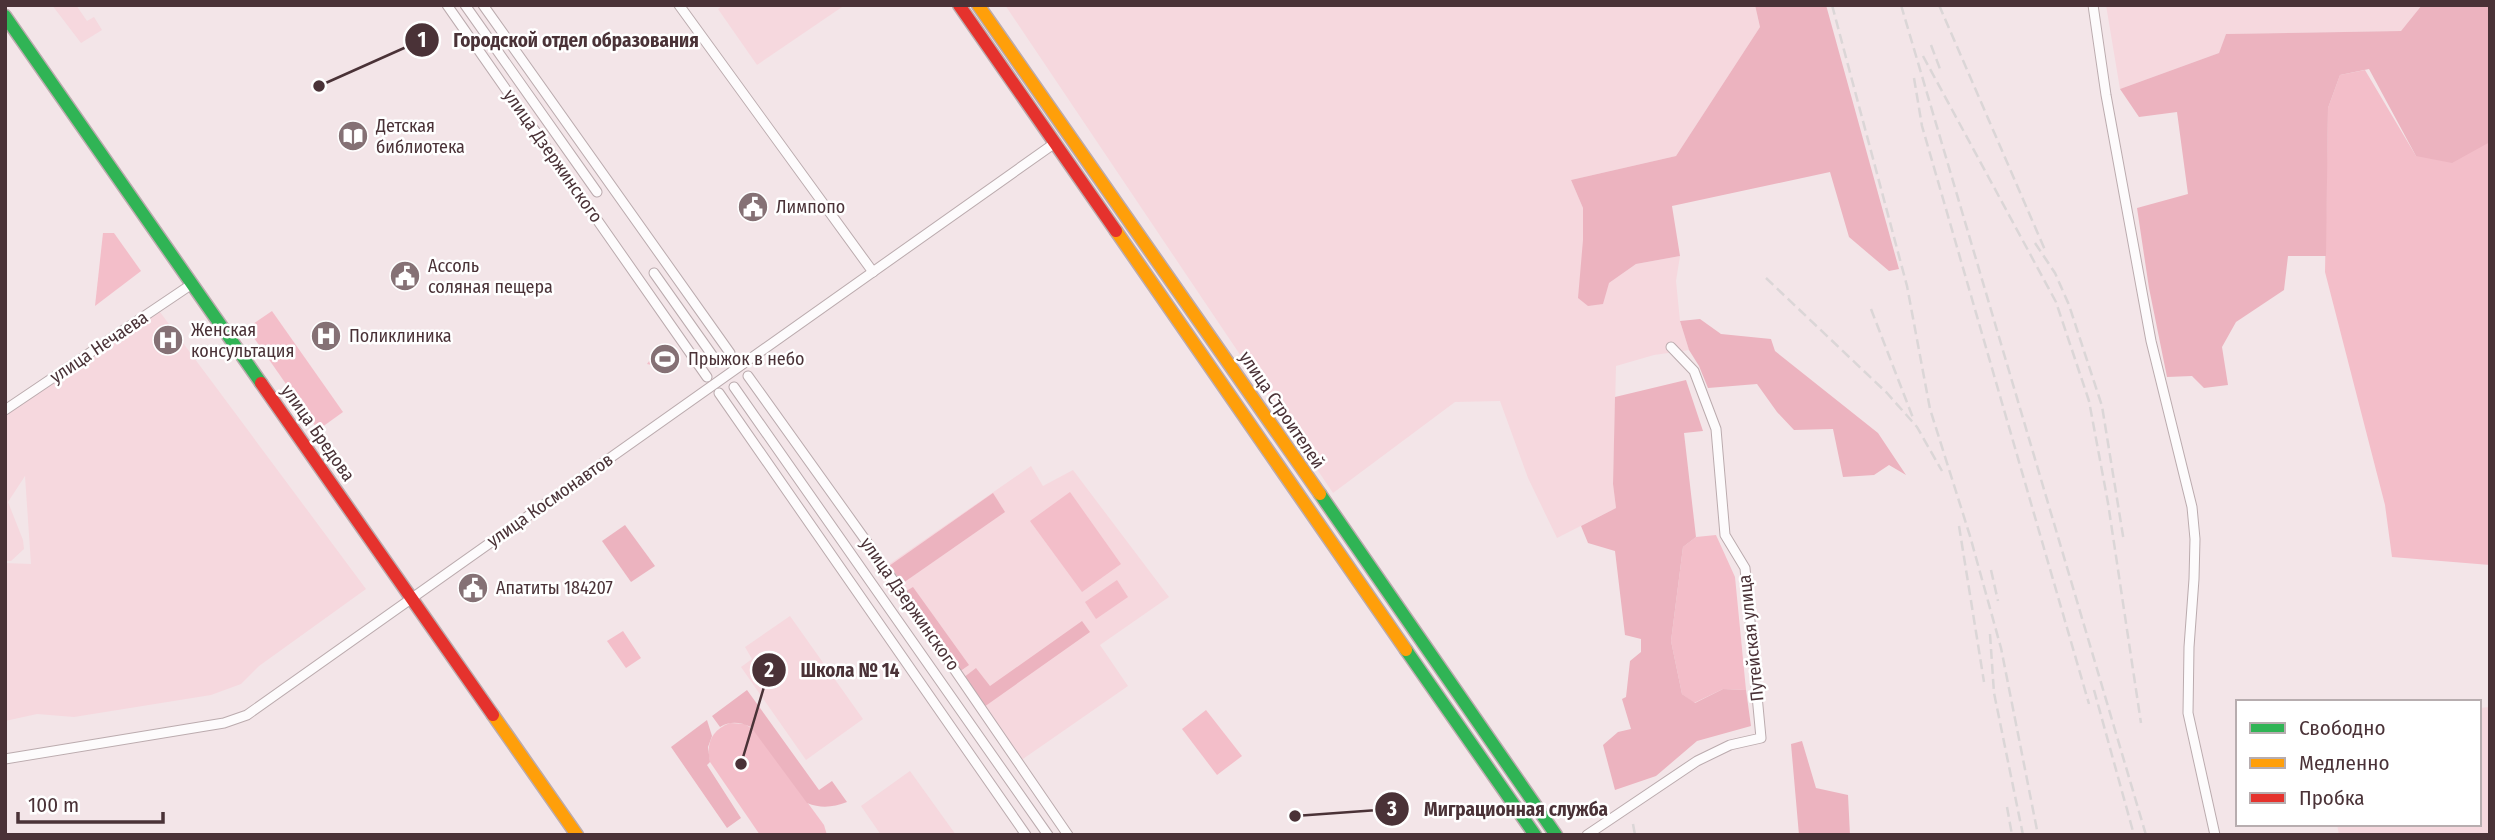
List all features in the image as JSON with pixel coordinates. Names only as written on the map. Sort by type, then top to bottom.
[{"type":"main road","name":"улица Строителей","points":[[959,5],[1535,835]]},
{"type":"main road","name":"улица Строителей","points":[[978,5],[1556,835]]},
{"type":"main road","name":"улица Бредова","points":[[5,16],[577,835]]},
{"type":"main road","points":[[1055,143],[1069,133]]},
{"type":"main road","points":[[1295,491],[1310,481]]},
{"type":"main road","points":[[1447,708],[1462,700]]},
{"type":"street","name":"улица Дзержинского","points":[[447,5],[707,377]]},
{"type":"street","name":"улица Дзержинского","points":[[465,5],[597,192]]},
{"type":"street","name":"улица Дзержинского","points":[[483,5],[730,353]]},
{"type":"street","points":[[679,5],[873,272]]},
{"type":"street","points":[[2093,5],[2106,95],[2151,341],[2192,507],[2194,579],[2188,713],[2215,835]]},
{"type":"street","name":"улица Космонавтов","points":[[5,759],[224,723],[247,715],[1055,143]]},
{"type":"street","points":[[654,273],[718,362]]},
{"type":"street","name":"улица Нечаева","points":[[5,410],[192,284]]},
{"type":"street","name":"Путейская улица","points":[[1587,835],[1697,761],[1730,745],[1760,738],[1745,568],[1725,535],[1716,429],[1694,371],[1671,347]]},
{"type":"street","name":"улица Дзержинского","points":[[748,376],[869,545],[1068,835]]},
{"type":"street","name":"улица Дзержинского","points":[[734,387],[1048,835]]},
{"type":"street","name":"улица Дзержинского","points":[[719,393],[1026,835]]},
{"type":"shaded area","points":[[52,5],[76,5],[87,21],[94,17],[102,30],[81,43]]},
{"type":"shaded area","points":[[723,5],[845,5],[757,65],[718,9]]},
{"type":"shaded area","points":[[1005,5],[1755,5],[1760,27],[1676,156],[1571,180],[1583,208],[1583,240],[1609,283],[1636,264],[1680,256],[1676,281],[1680,321],[1689,350],[1654,355],[1616,366],[1613,484],[1616,508],[1557,538],[1528,478],[1500,401],[1455,402],[1333,493]]},
{"type":"shaded area","points":[[1755,5],[1826,5],[1899,269],[1889,271],[1849,237],[1830,172],[1672,206],[1680,256],[1636,264],[1609,283],[1603,304],[1588,306],[1578,298],[1583,208],[1571,180],[1676,156],[1760,27]]},
{"type":"shaded area","points":[[2106,5],[2422,5],[2401,31],[2226,34],[2219,53],[2120,89]]},
{"type":"shaded area","points":[[2422,5],[2490,5],[2490,142],[2452,163],[2416,156],[2369,69],[2340,75],[2328,108],[2326,256],[2288,256],[2284,290],[2236,322],[2222,347],[2228,385],[2204,388],[2192,376],[2167,377],[2149,288],[2137,208],[2188,194],[2177,112],[2139,117],[2120,89],[2219,53],[2226,34],[2401,31]]},
{"type":"shaded area","points":[[2365,70],[2416,156],[2490,142],[2490,565],[2392,557],[2385,505],[2325,272],[2328,108],[2340,75]]},
{"type":"shaded area","points":[[103,233],[114,233],[141,271],[95,306]]},
{"type":"shaded area","points":[[157,308],[366,589],[259,666],[241,684],[211,695],[74,717],[37,714],[5,721],[5,563],[31,564],[25,476],[8,502],[24,549],[11,561],[5,561],[5,410]]},
{"type":"shaded area","points":[[272,311],[343,412],[318,430],[247,328]]},
{"type":"shaded area","points":[[1700,319],[1721,334],[1771,339],[1775,351],[1878,433],[1906,475],[1889,465],[1874,475],[1843,477],[1833,429],[1794,430],[1757,384],[1708,388],[1689,350],[1680,321]]},
{"type":"shaded area","name":"Прыжок в небо","points":[[660,347],[674,347],[680,357],[679,362],[669,369],[647,364]]},
{"type":"shaded area","points":[[1686,380],[1703,431],[1684,433],[1696,537],[1683,547],[1671,641],[1682,694],[1695,703],[1723,689],[1746,690],[1751,726],[1697,741],[1656,776],[1615,790],[1603,745],[1618,732],[1631,729],[1622,699],[1626,697],[1630,661],[1641,652],[1641,639],[1625,635],[1615,551],[1588,543],[1581,526],[1616,508],[1613,484],[1615,397]]},
{"type":"shaded area","points":[[1031,466],[1043,486],[1073,470],[1169,597],[1100,645],[1128,686],[1020,761],[888,565]]},
{"type":"shaded area","points":[[1070,492],[1121,564],[1082,592],[1030,521]]},
{"type":"shaded area","points":[[993,493],[1005,512],[903,583],[889,566]]},
{"type":"shaded area","points":[[625,525],[655,566],[631,582],[602,541]]},
{"type":"shaded area","points":[[1716,535],[1735,577],[1746,690],[1723,689],[1694,703],[1682,694],[1671,641],[1683,547],[1696,537]]},
{"type":"shaded area","points":[[1117,580],[1128,597],[1096,619],[1085,602]]},
{"type":"shaded area","points":[[913,587],[969,665],[959,672],[903,593]]},
{"type":"shaded area","points":[[790,616],[863,719],[806,760],[741,667],[752,659],[745,647]]},
{"type":"shaded area","points":[[1082,621],[1090,632],[984,707],[963,678],[976,668],[990,686]]},
{"type":"shaded area","points":[[623,631],[641,658],[626,668],[607,641]]},
{"type":"shaded area","points":[[747,690],[819,790],[832,781],[847,802],[827,807],[807,803],[751,727],[735,723],[720,727],[712,716]]},
{"type":"shaded area","points":[[2490,707],[2489,835],[2339,835],[2337,826],[2481,826],[2481,708]]},
{"type":"shaded area","points":[[1206,710],[1242,756],[1217,775],[1182,729]]},
{"type":"shaded area","points":[[707,720],[712,736],[708,747],[710,762],[707,765],[741,818],[727,828],[671,747]]},
{"type":"shaded area","points":[[730,723],[745,724],[755,731],[824,825],[827,835],[760,835],[710,762],[711,738]]},
{"type":"shaded area","points":[[1802,741],[1816,788],[1848,795],[1850,835],[1799,835],[1791,744]]},
{"type":"shaded area","points":[[910,771],[956,835],[881,835],[861,806]]},
{"type":"railway","points":[[1832,5],[1907,286],[1930,409],[1970,536],[2001,648],[2038,835]]},
{"type":"railway","points":[[1901,5],[2146,835]]},
{"type":"railway","points":[[1939,5],[2045,250]]},
{"type":"railway","points":[[1931,45],[1940,69]]},
{"type":"railway","points":[[1923,56],[2056,302],[2089,401],[2108,503],[2141,723]]},
{"type":"railway","points":[[1914,78],[1922,126],[2089,704]]},
{"type":"railway","points":[[2035,243],[2055,273],[2069,305],[2102,406],[2124,542]]},
{"type":"railway","points":[[1766,278],[1887,393],[1917,427],[1942,471]]},
{"type":"railway","points":[[1871,309],[1913,418]]},
{"type":"railway","points":[[1959,526],[1984,682]]},
{"type":"railway","points":[[1991,570],[1998,601]]},
{"type":"railway","points":[[1990,634],[1994,693],[2023,835]]},
{"type":"railway","points":[[2094,690],[2134,835]]},
{"type":"railway","points":[[2007,807],[2012,835]]},
{"type":"railway","points":[[1633,824],[1635,835]]},
{"type":"traffic: fast","points":[[5,16],[261,383]]},
{"type":"traffic: fast","points":[[1320,494],[1556,835]]},
{"type":"traffic: fast","points":[[1406,650],[1535,835]]},
{"type":"traffic: slow","points":[[978,5],[1320,494]]},
{"type":"traffic: slow","points":[[1116,231],[1406,650]]},
{"type":"traffic: slow","points":[[493,715],[577,835]]},
{"type":"traffic: jam","points":[[959,5],[1116,231]]},
{"type":"traffic: jam","points":[[261,383],[493,715]]},
{"type":"place","name":"Городской отдел образования","points":[[319,86]]},
{"type":"place","name":"Детская библиотека","points":[[353,136]]},
{"type":"place","name":"Лимпопо","points":[[753,207]]},
{"type":"place","name":"Ассоль соляная пещера","points":[[405,276]]},
{"type":"place","name":"Поликлиника","points":[[326,336]]},
{"type":"place","name":"Женская консультация","points":[[168,340]]},
{"type":"place","name":"Прыжок в небо","points":[[665,359]]},
{"type":"place","name":"Апатиты 184207","points":[[473,588]]},
{"type":"place","name":"Школа № 14","points":[[741,764]]},
{"type":"place","name":"Миграционная служба","points":[[1295,816]]}]
